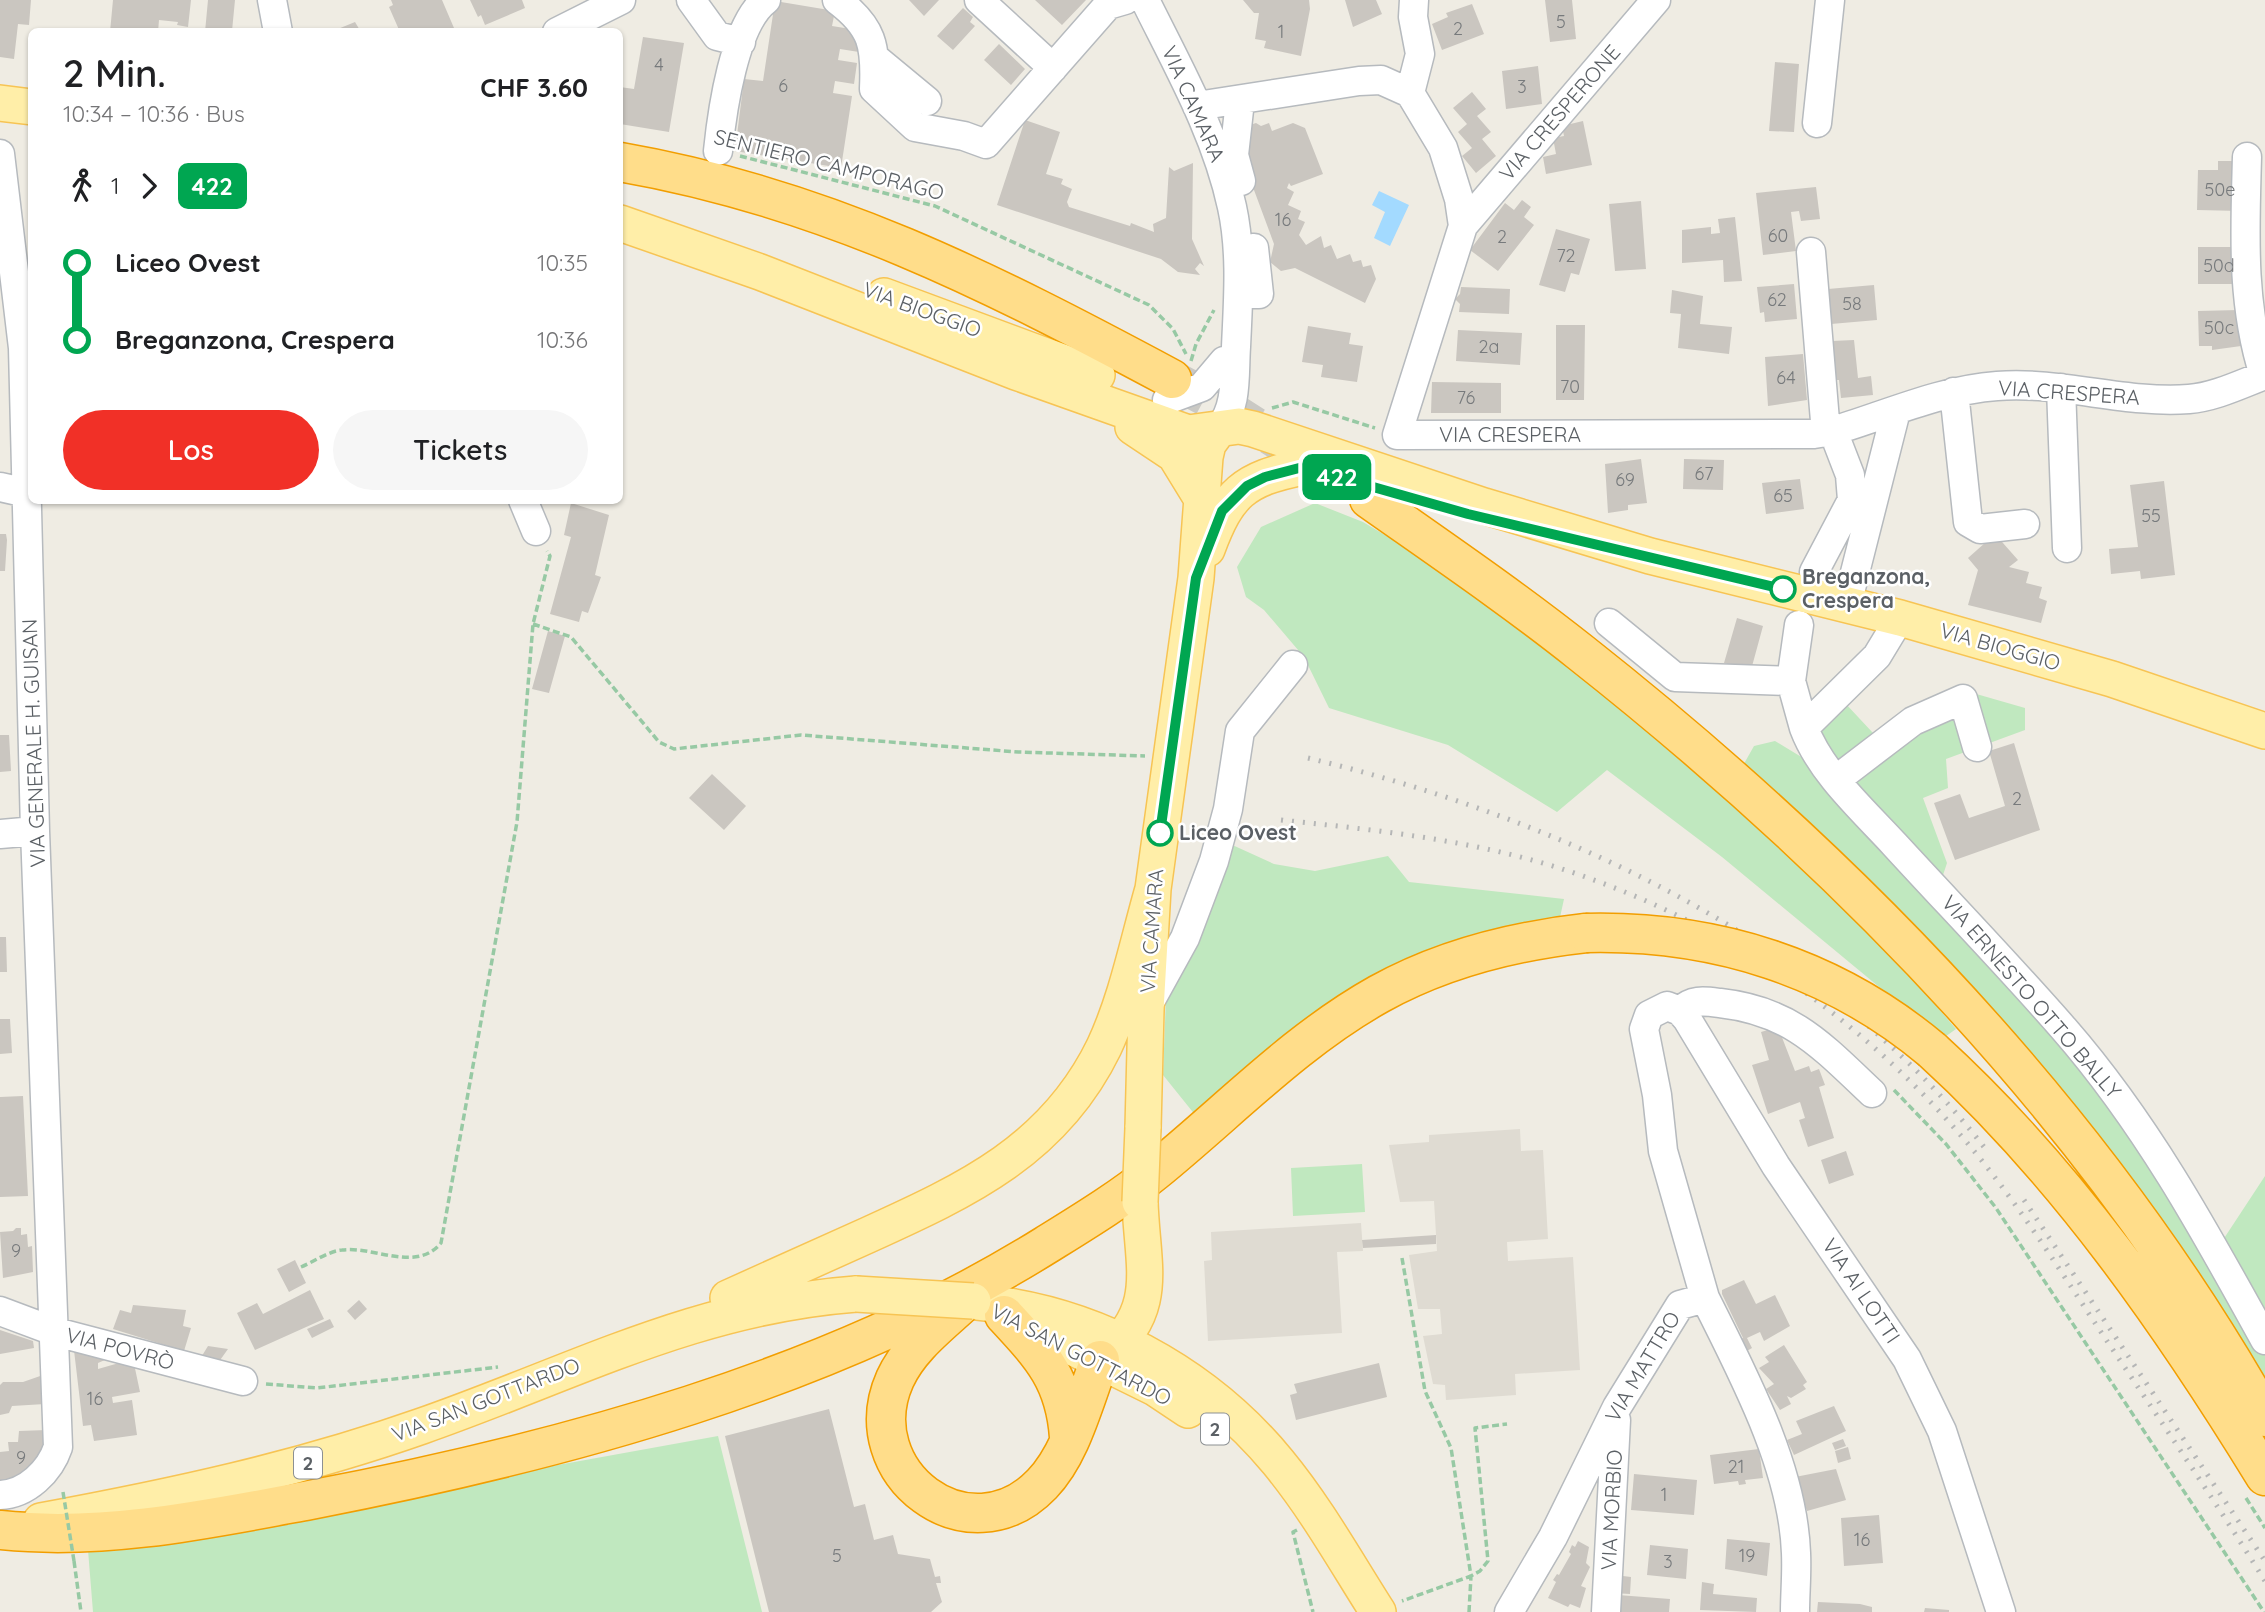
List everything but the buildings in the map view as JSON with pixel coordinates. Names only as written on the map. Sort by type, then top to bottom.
[{"type":"highway","points":[[623,163],[753,191],[886,238],[1032,304],[1181,378]]},
{"type":"highway","points":[[1369,499],[1577,650],[1661,717],[1767,810],[1878,916],[2001,1047],[2109,1178],[2162,1252],[2265,1417]]},
{"type":"highway","points":[[1111,1346],[1056,1465],[1040,1486],[1017,1503],[991,1511],[953,1509],[930,1500],[908,1481],[893,1458],[886,1419],[895,1378],[914,1350],[991,1297],[1043,1247],[1151,1175],[1276,1068],[1376,996],[1426,972],[1490,949],[1586,933],[1670,936],[1761,955],[1847,991],[1892,1019],[1932,1050],[2002,1119],[2119,1262],[2224,1409],[2253,1483]]},
{"type":"highway","points":[[991,1297],[1045,1360],[1058,1382],[1066,1408],[1069,1437]]},
{"type":"highway","points":[[0,1529],[95,1532],[145,1527],[408,1481],[650,1417],[720,1394],[884,1330],[991,1297]]},
{"type":"main road","points":[[0,103],[28,106]]},
{"type":"main road","name":"VIA BIOGGIO","points":[[623,203],[1181,378],[1197,410],[1242,448],[1468,514],[1900,618],[2112,679],[2265,731]]},
{"type":"main road","name":"VIA BIOGGIO","points":[[623,224],[760,272],[1016,372],[1188,433],[1239,426],[1253,429],[1484,506],[1650,556]]},
{"type":"main road","points":[[1016,372],[1095,408],[1162,445],[1186,468],[1202,499]]},
{"type":"main road","name":"VIA CAMARA","points":[[1111,1346],[1139,1317],[1143,1272],[1140,1202],[1146,1010],[1153,889],[1196,578],[1208,444],[1219,429]]},
{"type":"main road","name":"VIA CAMARA","points":[[1196,578],[1223,453],[1219,429]]},
{"type":"main road","points":[[1196,578],[1222,511],[1247,486],[1265,477],[1303,467]]},
{"type":"main road","points":[[603,1354],[922,1211],[979,1182],[1024,1148],[1066,1107],[1104,1046],[1118,1011],[1153,889]]},
{"type":"main road","name":"VIA CAMARA","points":[[1111,1346],[1140,1202]]},
{"type":"main road","points":[[1143,1272],[1162,1334],[1190,1373],[1218,1403]]},
{"type":"main road","name":"VIA SAN GOTTARDO","points":[[0,1529],[157,1500],[284,1470],[424,1425],[603,1354],[670,1331],[761,1306],[802,1298],[856,1294],[991,1297],[1034,1308],[1218,1403],[1278,1462],[1316,1517],[1361,1597],[1378,1612]]},
{"type":"main road","name":"VIA SAN GOTTARDO","points":[[1111,1346],[1155,1388],[1214,1428],[1316,1517]]},
{"type":"street","points":[[272,0],[277,28]]},
{"type":"street","points":[[565,28],[621,0]]},
{"type":"street","points":[[691,0],[717,36],[741,42]]},
{"type":"street","points":[[718,151],[744,28],[756,7],[766,0]]},
{"type":"street","points":[[837,0],[858,15],[873,41],[874,89],[915,127],[964,136],[986,144],[1108,5],[1125,0]]},
{"type":"street","points":[[979,0],[1053,68]]},
{"type":"street","name":"VIA CAMARA","points":[[1144,0],[1197,106],[1221,165],[1233,209],[1224,361],[1214,410],[1219,429]]},
{"type":"street","points":[[1197,106],[1359,81],[1381,80],[1410,93],[1420,54],[1413,17],[1414,0]]},
{"type":"street","name":"VIA CRESPERONE","points":[[1397,435],[1463,226],[1656,0]]},
{"type":"street","points":[[1817,123],[1830,0]]},
{"type":"street","points":[[875,58],[928,101]]},
{"type":"street","name":"VIA CRESPERONE","points":[[1410,93],[1443,148],[1452,173],[1463,226]]},
{"type":"street","points":[[1229,296],[1259,294],[1248,207],[1234,155],[1240,101]]},
{"type":"street","name":"VIA GENERALE H. GUISAN","points":[[0,154],[12,347],[14,490],[36,831],[56,1332],[58,1447],[55,1456],[32,1484],[0,1495]]},
{"type":"street","points":[[2247,157],[2246,278],[2252,337],[2264,375]]},
{"type":"street","points":[[1811,252],[1829,432],[1850,475],[1852,500],[1814,572]]},
{"type":"street","name":"VIA CAMARA","points":[[1219,429],[1232,407],[1229,296]]},
{"type":"street","points":[[1181,378],[1202,387],[1224,361]]},
{"type":"street","name":"VIA CRESPERA","points":[[1397,435],[1829,432],[1954,392],[1997,386],[2061,388],[2155,399],[2190,399],[2221,392],[2264,375]]},
{"type":"street","points":[[2061,388],[2067,548]]},
{"type":"street","points":[[1954,392],[1968,523],[1980,529],[2025,524]]},
{"type":"street","points":[[1847,604],[1896,411]]},
{"type":"street","points":[[525,504],[536,531]]},
{"type":"street","points":[[1799,625],[1791,681],[1804,728],[1877,656],[1900,618]]},
{"type":"street","points":[[1609,623],[1675,677],[1791,681]]},
{"type":"street","points":[[1146,1010],[1185,939],[1213,861],[1228,809],[1240,732],[1293,664]]},
{"type":"street","points":[[1837,779],[1913,721],[1963,699],[1977,747]]},
{"type":"street","name":"VIA ERNESTO OTTO BALLY","points":[[1804,728],[1819,759],[2064,1028],[2121,1097],[2172,1175],[2265,1340]]},
{"type":"street","points":[[0,834],[36,831]]},
{"type":"street","points":[[1671,1009],[1703,1001],[1771,1013],[1820,1044],[1879,1088]]},
{"type":"street","name":"VIA MATTRO","points":[[1509,1612],[1553,1537],[1617,1407],[1680,1305],[1705,1298],[1662,1151],[1657,1095],[1644,1029],[1649,1015],[1671,1009]]},
{"type":"street","name":"VIA AI LOTTI","points":[[1671,1009],[1912,1369],[1942,1431],[2001,1612]]},
{"type":"street","points":[[1705,1298],[1756,1402],[1783,1482],[1796,1551],[1795,1612]]},
{"type":"street","name":"VIA POVRÒ","points":[[0,1311],[56,1332],[243,1381]]},
{"type":"street","name":"VIA MORBIO","points":[[1606,1612],[1617,1407]]},
{"type":"path","name":"SENTIERO CAMPORAGO","points":[[718,151],[935,206],[1149,304],[1162,315],[1181,378]]},
{"type":"path","points":[[1181,378],[1196,344],[1229,296]]},
{"type":"path","points":[[1270,408],[1293,402],[1397,435]]},
{"type":"path","points":[[301,1267],[341,1250],[417,1258],[432,1254],[441,1243],[517,822],[533,624],[550,556],[536,531]]},
{"type":"path","points":[[533,624],[571,637],[659,743],[674,749],[801,736],[1018,752],[1156,756]]},
{"type":"path","points":[[1879,1088],[1946,1144],[1996,1208],[2264,1612]]},
{"type":"path","points":[[1402,1258],[1425,1391],[1451,1448],[1471,1576],[1469,1612]]},
{"type":"path","points":[[243,1381],[317,1388],[502,1367]]},
{"type":"path","points":[[1419,1593],[1471,1576],[1480,1571],[1488,1561],[1475,1428],[1507,1424]]},
{"type":"path","points":[[2253,1483],[2265,1528]]},
{"type":"path","points":[[63,1492],[81,1612]]},
{"type":"path","points":[[1313,1612],[1293,1532],[1316,1517]]},
{"type":"shaded area","points":[[1520,1129],[1521,1151],[1543,1150],[1548,1239],[1507,1242],[1508,1261],[1573,1257],[1580,1370],[1515,1374],[1516,1395],[1446,1400],[1445,1385],[1433,1384],[1423,1336],[1442,1334],[1440,1309],[1418,1309],[1409,1255],[1437,1251],[1434,1201],[1400,1202],[1389,1145],[1429,1142],[1429,1135]]},
{"type":"shaded area","points":[[1361,1223],[1363,1251],[1337,1252],[1342,1333],[1208,1341],[1204,1261],[1212,1260],[1211,1232]]},
{"type":"green space","points":[[1315,503],[1363,522],[1442,569],[1541,643],[1724,793],[1884,945],[1956,1029],[1942,1039],[1722,857],[1607,770],[1557,812],[1448,745],[1329,708],[1304,657],[1264,610],[1246,597],[1237,567],[1261,527]]},
{"type":"green space","points":[[1959,689],[2025,708],[2025,730],[1946,759],[1948,788],[1923,798],[1947,863],[1938,890],[2064,1028],[2217,1249],[2265,1176],[2265,1402],[2187,1268],[1741,769],[1754,746],[1775,741],[1836,778],[1819,728],[1845,703],[1873,733]]},
{"type":"green space","points":[[1228,843],[1274,864],[1315,871],[1388,856],[1409,882],[1564,899],[1559,922],[1443,948],[1196,1116],[1163,1075],[1166,997]]},
{"type":"green space","points":[[1362,1164],[1365,1212],[1293,1216],[1291,1168]]},
{"type":"green space","points":[[718,1436],[762,1612],[93,1612],[88,1550]]},
{"type":"water","points":[[1379,191],[1409,205],[1390,246],[1374,238],[1385,212],[1372,205]]},
{"type":"tunnel","points":[[1172,379],[1230,410],[1369,499]]},
{"type":"railway","points":[[1308,758],[1402,783],[1497,815],[1589,853],[1679,897],[1765,948],[1845,1007],[1919,1073],[1984,1147]]},
{"type":"railway","points":[[1281,820],[1399,834],[1477,847],[1554,866],[1591,879],[1698,926],[1798,987],[1844,1022],[1930,1101],[2006,1193],[2042,1243],[2265,1581]]},
{"type":"railway","points":[[2024,1200],[2265,1561]]},
{"type":"bus line","name":"422","points":[[1160,833],[1196,578],[1222,511],[1247,486],[1276,472],[1303,467],[1468,514],[1783,589]]},
{"type":"place","name":"Breganzona, Crespera","points":[[1783,589]]},
{"type":"place","name":"Liceo Ovest","points":[[1160,833]]}]
